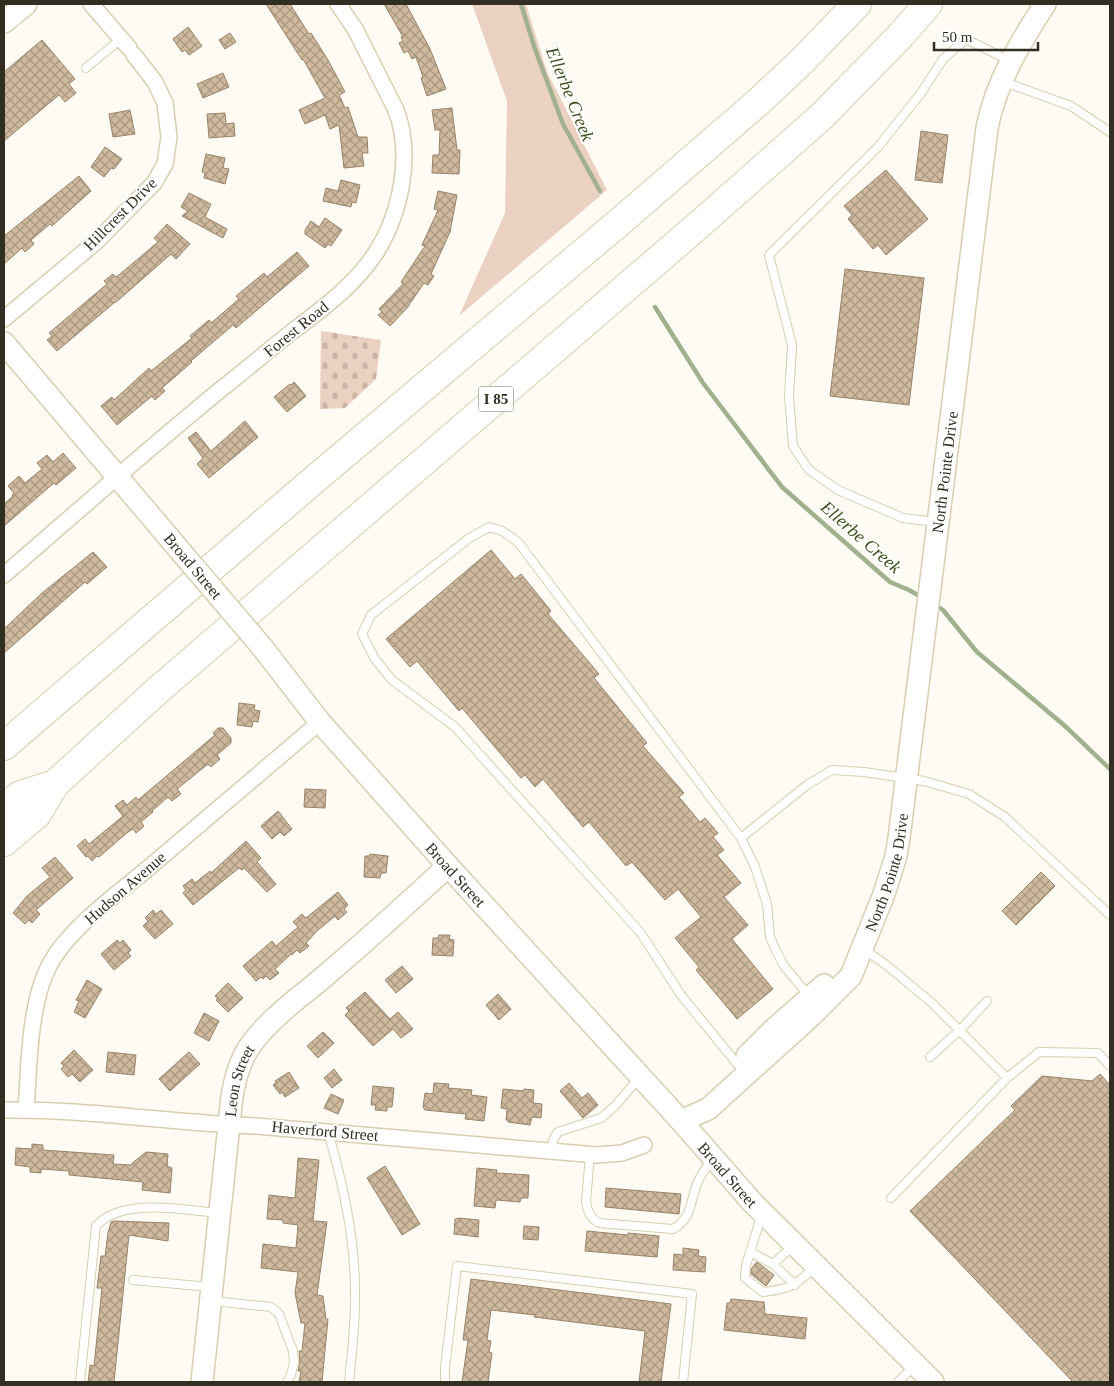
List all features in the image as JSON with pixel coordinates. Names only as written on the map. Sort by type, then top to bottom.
[{"type":"highway","points":[[4,746],[711,142],[800,62],[857,4]]},
{"type":"highway","name":"I 85","points":[[4,809],[20,795],[54,784],[158,690],[701,224],[823,115],[902,34],[928,4]]},
{"type":"highway","points":[[4,842],[37,814],[54,784]]},
{"type":"main road","points":[[4,22],[26,4]]},
{"type":"main road","name":"North Pointe Drive","points":[[681,1121],[708,1108],[811,1016],[851,976],[884,894],[896,856],[987,128],[994,100],[1010,61],[1045,4]]},
{"type":"main road","name":"Broad Street","points":[[4,343],[262,647],[320,722],[448,866],[763,1212],[933,1382]]},
{"type":"main road","name":"Leon Street","points":[[202,1382],[235,1077],[247,1050],[266,1026],[400,911],[448,866]]},
{"type":"main road","name":"North Pointe Drive","points":[[681,1121],[697,1101],[810,998],[861,948]]},
{"type":"street","name":"Hillcrest Drive","points":[[4,319],[97,241],[154,182],[165,164],[169,138],[165,102],[155,82],[91,4]]},
{"type":"street","name":"Forest Road","points":[[4,575],[174,427],[338,296],[375,254],[390,225],[399,197],[404,159],[402,123],[355,30],[338,4]]},
{"type":"street","name":"Hudson Avenue","points":[[26,1110],[34,1013],[48,968],[62,947],[105,904],[320,722]]},
{"type":"street","name":"Haverford Street","points":[[4,1110],[328,1132],[590,1154],[610,1155],[644,1146]]},
{"type":"lane","points":[[938,522],[903,518],[838,490],[809,470],[794,446],[789,396],[792,345],[769,255],[878,147],[921,93],[943,59],[966,38],[1010,61]]},
{"type":"lane","points":[[86,68],[128,48]]},
{"type":"lane","points":[[1002,81],[1071,106],[1110,132]]},
{"type":"lane","points":[[738,1065],[681,994],[640,932],[455,727],[392,680],[375,659],[362,634],[371,615],[468,539],[489,527],[502,531],[518,542],[741,838],[755,868],[767,904],[770,937],[776,951],[784,966],[810,998]]},
{"type":"lane","points":[[741,838],[807,785],[832,770],[864,772],[938,785],[970,794],[1005,817],[1110,915]]},
{"type":"lane","points":[[861,948],[885,964],[932,1003],[1007,1078]]},
{"type":"lane","points":[[930,1057],[960,1030],[987,1001]]},
{"type":"lane","points":[[891,1198],[1007,1078],[1039,1052],[1098,1053],[1110,1066]]},
{"type":"lane","points":[[552,1151],[553,1140],[558,1132],[601,1118],[615,1106],[640,1077]]},
{"type":"lane","points":[[328,1132],[344,1193],[353,1241],[356,1291],[349,1382]]},
{"type":"lane","points":[[590,1154],[586,1201],[587,1209],[595,1221],[599,1223],[674,1229],[687,1218],[697,1182],[713,1158]]},
{"type":"lane","points":[[80,1382],[96,1226],[103,1218],[113,1213],[130,1209],[154,1208],[220,1213]]},
{"type":"lane","points":[[763,1212],[750,1252],[745,1278],[763,1292],[790,1288],[816,1266]]},
{"type":"lane","points":[[773,1264],[795,1244]]},
{"type":"lane","points":[[750,1252],[773,1264],[795,1285]]},
{"type":"lane","points":[[445,1382],[456,1266],[692,1294],[683,1382]]},
{"type":"lane","points":[[133,1280],[271,1307],[279,1314],[293,1351],[292,1375],[287,1382]]},
{"type":"lane","points":[[898,1382],[916,1365]]},
{"type":"green space","points":[[472,4],[526,4],[547,72],[607,190],[459,316],[505,213],[507,101]]},
{"type":"green space","points":[[321,331],[381,340],[376,379],[345,408],[320,409]]},
{"type":"building","points":[[266,4],[290,4],[328,60],[345,92],[339,95],[345,108],[348,107],[358,137],[367,137],[368,153],[362,153],[364,166],[344,168],[339,125],[330,129],[325,115],[305,124],[299,110],[325,98],[303,59]]},
{"type":"building","points":[[384,4],[406,4],[430,49],[446,89],[427,96],[416,57],[412,59],[408,51],[404,53],[399,43],[403,41],[401,37],[403,37]]},
{"type":"building","points":[[188,27],[202,46],[189,55],[185,50],[182,52],[173,39]]},
{"type":"building","points":[[230,33],[236,42],[225,49],[219,40]]},
{"type":"building","points":[[42,40],[75,79],[69,84],[76,93],[65,102],[59,95],[4,141],[4,72]]},
{"type":"building","points":[[223,73],[229,87],[203,98],[197,84]]},
{"type":"building","points":[[452,108],[457,150],[460,150],[459,174],[432,173],[433,155],[439,155],[440,130],[435,130],[432,110]]},
{"type":"building","points":[[130,110],[135,134],[113,137],[109,114]]},
{"type":"building","points":[[225,113],[226,124],[234,123],[235,136],[209,138],[207,114]]},
{"type":"building","points":[[921,131],[948,135],[942,183],[915,180]]},
{"type":"building","points":[[105,147],[122,159],[104,177],[91,167]]},
{"type":"building","points":[[206,154],[225,158],[223,168],[229,169],[225,184],[204,178],[205,173],[202,172]]},
{"type":"building","points":[[886,170],[928,219],[886,255],[878,245],[873,249],[848,219],[852,215],[844,206]]},
{"type":"building","points":[[79,176],[91,191],[52,226],[50,224],[31,240],[34,244],[25,252],[22,248],[4,264],[4,236]]},
{"type":"building","points":[[341,180],[360,185],[356,203],[352,202],[351,207],[323,201],[326,188],[338,191]]},
{"type":"building","points":[[438,191],[457,195],[450,232],[431,274],[434,276],[428,285],[424,283],[407,308],[390,326],[378,315],[382,312],[379,309],[403,284],[401,282],[425,246],[422,245],[438,210],[434,209]]},
{"type":"building","points":[[189,193],[211,204],[205,217],[227,229],[223,238],[182,216],[188,211],[181,207]]},
{"type":"building","points":[[325,218],[342,230],[331,246],[328,244],[325,248],[305,234],[305,230],[311,221],[319,227]]},
{"type":"building","points":[[167,224],[190,244],[176,259],[171,254],[57,351],[47,340],[52,336],[49,333],[107,284],[104,281],[113,274],[116,277],[158,242],[154,238]]},
{"type":"building","points":[[297,252],[309,266],[236,328],[233,325],[191,361],[162,388],[165,391],[155,400],[152,396],[117,425],[101,406],[112,397],[114,400],[149,368],[151,371],[192,338],[190,336],[209,320],[211,323],[239,299],[236,296],[264,273],[267,277]]},
{"type":"building","points":[[845,269],[924,278],[909,405],[830,396]]},
{"type":"building","points":[[294,382],[306,396],[287,412],[274,397]]},
{"type":"building","points":[[245,421],[258,437],[209,478],[197,464],[203,458],[188,438],[196,432],[211,451]]},
{"type":"building","points":[[63,453],[76,468],[56,485],[54,483],[4,526],[4,504],[14,493],[8,486],[19,476],[25,483],[42,469],[37,463],[47,455],[53,462]]},
{"type":"building","points":[[491,550],[515,579],[521,574],[551,611],[548,614],[599,674],[594,678],[647,743],[643,746],[684,793],[679,797],[700,822],[705,818],[718,833],[713,837],[724,850],[717,855],[741,883],[724,897],[748,925],[732,939],[773,989],[737,1019],[696,970],[699,967],[675,938],[701,917],[678,889],[665,900],[632,862],[626,866],[589,822],[583,827],[543,779],[535,787],[525,775],[521,778],[462,708],[459,711],[417,661],[410,667],[386,639]]},
{"type":"building","points":[[93,552],[107,567],[87,584],[85,582],[4,653],[4,629],[42,593]]},
{"type":"building","points":[[239,703],[255,705],[254,710],[260,711],[258,722],[253,721],[252,727],[237,725]]},
{"type":"building","points":[[218,728],[223,728],[231,738],[231,743],[217,755],[220,759],[211,767],[208,764],[177,789],[181,794],[172,801],[168,797],[152,811],[141,822],[144,826],[136,833],[133,829],[128,832],[92,861],[88,856],[86,857],[77,846],[85,839],[89,844],[123,816],[115,806],[123,800],[127,805],[136,797],[138,800],[215,735],[213,733]]},
{"type":"building","points":[[305,789],[326,790],[325,808],[304,807]]},
{"type":"building","points":[[278,811],[292,829],[284,836],[280,832],[272,839],[261,826]]},
{"type":"building","points":[[246,841],[261,858],[257,862],[276,884],[267,892],[244,868],[242,870],[239,868],[193,905],[183,893],[186,890],[183,886],[192,879],[195,883],[210,871],[211,873]]},
{"type":"building","points":[[370,854],[388,856],[386,873],[381,873],[380,878],[364,877],[365,856],[370,856]]},
{"type":"building","points":[[55,857],[73,878],[36,910],[40,914],[32,923],[29,920],[25,924],[13,913],[27,896],[50,877],[42,868]]},
{"type":"building","points":[[1041,872],[1055,886],[1016,925],[1002,911]]},
{"type":"building","points":[[338,892],[348,905],[344,909],[347,912],[338,920],[335,916],[317,931],[306,943],[309,946],[300,953],[297,950],[291,954],[275,969],[279,973],[270,980],[266,976],[256,981],[243,966],[272,941],[276,946],[298,927],[293,922],[302,914],[306,918]]},
{"type":"building","points":[[153,910],[156,914],[161,910],[173,924],[155,939],[143,926],[148,921],[145,918]]},
{"type":"building","points":[[439,935],[450,935],[449,939],[454,940],[453,956],[432,955],[433,938],[438,938]]},
{"type":"building","points":[[117,940],[120,943],[123,940],[131,950],[128,953],[131,956],[114,970],[101,954]]},
{"type":"building","points":[[402,966],[413,979],[396,993],[385,980]]},
{"type":"building","points":[[87,980],[102,989],[85,1018],[74,1012],[79,1001],[76,1000]]},
{"type":"building","points":[[228,983],[243,998],[228,1012],[216,1000],[218,998],[215,996]]},
{"type":"building","points":[[365,992],[390,1019],[398,1012],[413,1029],[401,1038],[393,1029],[373,1046],[345,1015],[349,1011],[346,1008]]},
{"type":"building","points":[[498,994],[511,1009],[499,1020],[486,1005]]},
{"type":"building","points":[[204,1013],[219,1021],[209,1041],[194,1033]]},
{"type":"building","points":[[323,1032],[334,1043],[318,1058],[307,1046]]},
{"type":"building","points":[[74,1050],[93,1070],[80,1082],[72,1074],[68,1077],[61,1069],[64,1066],[61,1063]]},
{"type":"building","points":[[108,1052],[136,1055],[134,1075],[106,1072]]},
{"type":"building","points":[[189,1052],[200,1064],[170,1091],[159,1079]]},
{"type":"building","points":[[334,1069],[342,1080],[332,1088],[324,1078]]},
{"type":"building","points":[[289,1072],[299,1088],[285,1097],[273,1085],[276,1083],[275,1081]]},
{"type":"building","points":[[1100,1074],[1110,1085],[1110,1382],[1073,1382],[910,1211],[1015,1110],[1011,1106],[1042,1076],[1092,1081]]},
{"type":"building","points":[[434,1083],[449,1084],[448,1088],[472,1090],[471,1095],[487,1097],[484,1121],[465,1119],[466,1114],[425,1110],[423,1107],[425,1093],[433,1094]]},
{"type":"building","points":[[569,1083],[582,1098],[588,1093],[598,1105],[583,1118],[560,1091]]},
{"type":"building","points":[[373,1086],[394,1088],[392,1107],[387,1107],[387,1111],[375,1110],[376,1105],[371,1105]]},
{"type":"building","points":[[503,1089],[534,1090],[533,1103],[542,1104],[541,1118],[532,1117],[530,1125],[508,1122],[506,1120],[507,1109],[501,1108]]},
{"type":"building","points":[[331,1094],[344,1100],[338,1114],[324,1108]]},
{"type":"building","points":[[32,1144],[43,1145],[43,1150],[114,1155],[113,1164],[130,1165],[146,1152],[168,1154],[167,1166],[172,1168],[170,1193],[142,1190],[143,1182],[69,1175],[69,1171],[41,1169],[41,1173],[30,1172],[30,1167],[15,1165],[16,1148],[32,1149]]},
{"type":"building","points":[[298,1158],[319,1160],[313,1221],[327,1222],[317,1295],[323,1296],[326,1319],[328,1319],[322,1382],[299,1382],[301,1371],[298,1371],[300,1362],[299,1351],[302,1351],[305,1323],[301,1323],[295,1293],[298,1272],[261,1268],[263,1244],[296,1248],[298,1225],[283,1223],[283,1220],[267,1219],[269,1195],[295,1198]]},
{"type":"building","points":[[385,1166],[420,1224],[402,1235],[367,1178]]},
{"type":"building","points":[[477,1168],[497,1170],[496,1173],[529,1175],[528,1198],[521,1198],[520,1202],[496,1200],[495,1208],[474,1206]]},
{"type":"building","points":[[606,1188],[681,1194],[679,1214],[605,1207]]},
{"type":"building","points":[[455,1219],[479,1220],[478,1237],[454,1234]]},
{"type":"building","points":[[111,1222],[169,1223],[168,1241],[129,1235],[114,1382],[88,1382],[90,1365],[94,1366],[102,1288],[97,1288],[101,1256],[105,1256],[108,1233]]},
{"type":"building","points":[[524,1226],[539,1227],[538,1240],[523,1239]]},
{"type":"building","points":[[587,1231],[659,1236],[657,1257],[585,1251]]},
{"type":"building","points":[[683,1248],[699,1250],[698,1256],[706,1257],[705,1272],[673,1270],[674,1254],[683,1255]]},
{"type":"building","points":[[757,1262],[774,1275],[766,1286],[751,1274],[751,1269]]},
{"type":"building","points":[[471,1279],[671,1304],[661,1382],[639,1382],[645,1331],[491,1310],[487,1340],[491,1341],[489,1352],[492,1353],[488,1382],[462,1382],[468,1340],[463,1340]]},
{"type":"building","points":[[731,1299],[764,1302],[765,1314],[807,1318],[805,1339],[724,1330],[727,1303],[730,1303]]},
{"type":"waterway","name":"Ellerbe Creek","points":[[521,4],[535,49],[563,124],[600,191]]},
{"type":"waterway","name":"Ellerbe Creek","points":[[655,307],[703,383],[782,487],[890,582],[923,598]]},
{"type":"waterway","name":"Ellerbe Creek","points":[[934,604],[943,610],[977,652],[1065,726],[1110,769]]}]
